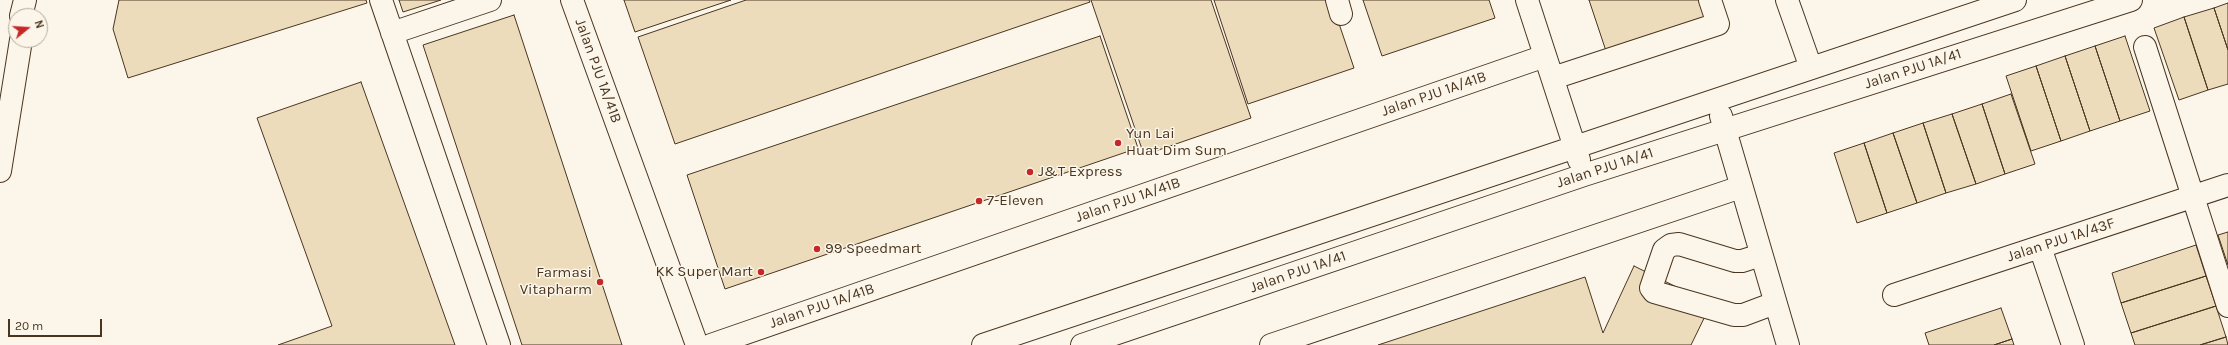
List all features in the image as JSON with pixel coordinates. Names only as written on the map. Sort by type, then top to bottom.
[{"type":"street","points":[[381,0],[499,345]]},
{"type":"street","points":[[392,33],[490,0]]},
{"type":"street","points":[[1527,0],[1584,175]]},
{"type":"street","points":[[1553,78],[1718,24],[1710,0]]},
{"type":"street","points":[[1787,0],[1811,68]]},
{"type":"street","name":"Jalan PJU 1A/41","points":[[984,345],[2015,0]]},
{"type":"street","name":"Jalan PJU 1A/41","points":[[1082,345],[1584,175],[2130,0]]},
{"type":"street","name":"Jalan PJU 1A/41B","points":[[575,7],[696,345]]},
{"type":"street","points":[[2145,47],[2228,306]]},
{"type":"street","points":[[0,102],[5,61],[11,48]]},
{"type":"street","points":[[0,171],[20,48]]},
{"type":"street","name":"Jalan PJU 1A/41B","points":[[711,345],[1545,56]]},
{"type":"street","points":[[1715,100],[1725,129],[1788,345]]},
{"type":"street","name":"Jalan PJU 1A/43F","points":[[1894,295],[2228,185]]},
{"type":"street","points":[[1271,345],[1741,187]]},
{"type":"street","points":[[1761,255],[1742,261],[1736,261],[1679,244],[1671,245],[1664,250],[1652,280],[1651,288],[1654,292],[1734,315],[1743,315],[1776,303]]},
{"type":"street","points":[[2040,247],[2073,345]]},
{"type":"building","points":[[119,0],[366,0],[367,3],[128,78],[113,29]]},
{"type":"building","points":[[399,0],[441,0],[403,12]]},
{"type":"building","points":[[624,0],[731,0],[635,32]]},
{"type":"building","points":[[746,0],[1089,0],[1090,2],[675,144],[638,37]]},
{"type":"building","points":[[1091,0],[1211,0],[1251,118],[1144,155]]},
{"type":"building","points":[[1214,0],[1331,0],[1354,68],[1248,104]]},
{"type":"building","points":[[1363,0],[1489,0],[1495,18],[1382,56]]},
{"type":"building","points":[[1589,0],[1703,0],[1709,17],[1606,51]]},
{"type":"building","points":[[2228,3],[2228,50],[2214,8]]},
{"type":"building","points":[[2214,8],[2228,50],[2228,84],[2208,90],[2184,17]]},
{"type":"building","points":[[514,15],[622,345],[522,345],[423,45]]},
{"type":"building","points":[[2184,17],[2208,90],[2179,100],[2154,28]]},
{"type":"building","points":[[1100,36],[1138,148],[725,289],[687,175]]},
{"type":"building","points":[[2125,36],[2150,111],[2120,121],[2095,46]]},
{"type":"building","points":[[2095,46],[2120,121],[2090,131],[2065,56]]},
{"type":"building","points":[[2065,56],[2090,131],[2061,141],[2036,66]]},
{"type":"building","points":[[2036,66],[2061,141],[2031,151],[2006,76]]},
{"type":"building","points":[[361,82],[455,345],[278,345],[332,326],[257,118]]},
{"type":"building","points":[[2011,94],[2035,164],[2005,174],[1982,104]]},
{"type":"building","points":[[1982,104],[2005,174],[1976,184],[1952,114]]},
{"type":"building","points":[[1952,114],[1976,184],[1946,193],[1923,123]]},
{"type":"building","points":[[1923,123],[1946,193],[1917,203],[1893,133]]},
{"type":"building","points":[[1893,133],[1917,203],[1887,213],[1864,143]]},
{"type":"building","points":[[1864,143],[1887,213],[1857,223],[1834,153]]},
{"type":"building","points":[[2228,232],[2228,265],[2218,235]]},
{"type":"building","points":[[2196,245],[2206,276],[2121,303],[2112,273]]},
{"type":"building","points":[[1634,266],[1711,304],[1691,345],[1378,345],[1585,277],[1603,333]]},
{"type":"building","points":[[2206,276],[2216,306],[2131,333],[2121,303]]},
{"type":"building","points":[[2216,306],[2226,337],[2200,345],[2135,345],[2131,333]]},
{"type":"building","points":[[2001,308],[2012,339],[1994,345],[1929,345],[1925,333]]},
{"type":"building","points":[[2226,337],[2228,345],[2200,345]]},
{"type":"building","points":[[2012,339],[2014,345],[1994,345]]},
{"type":"place","name":"Yun Lai Huat Dim Sum","points":[[1118,143]]},
{"type":"place","name":"J&T Express","points":[[1030,172]]},
{"type":"place","name":"7-Eleven","points":[[979,201]]},
{"type":"place","name":"99 Speedmart","points":[[817,249]]},
{"type":"place","name":"KK Super Mart","points":[[761,272]]},
{"type":"place","name":"Farmasi Vitapharm","points":[[600,282]]}]
